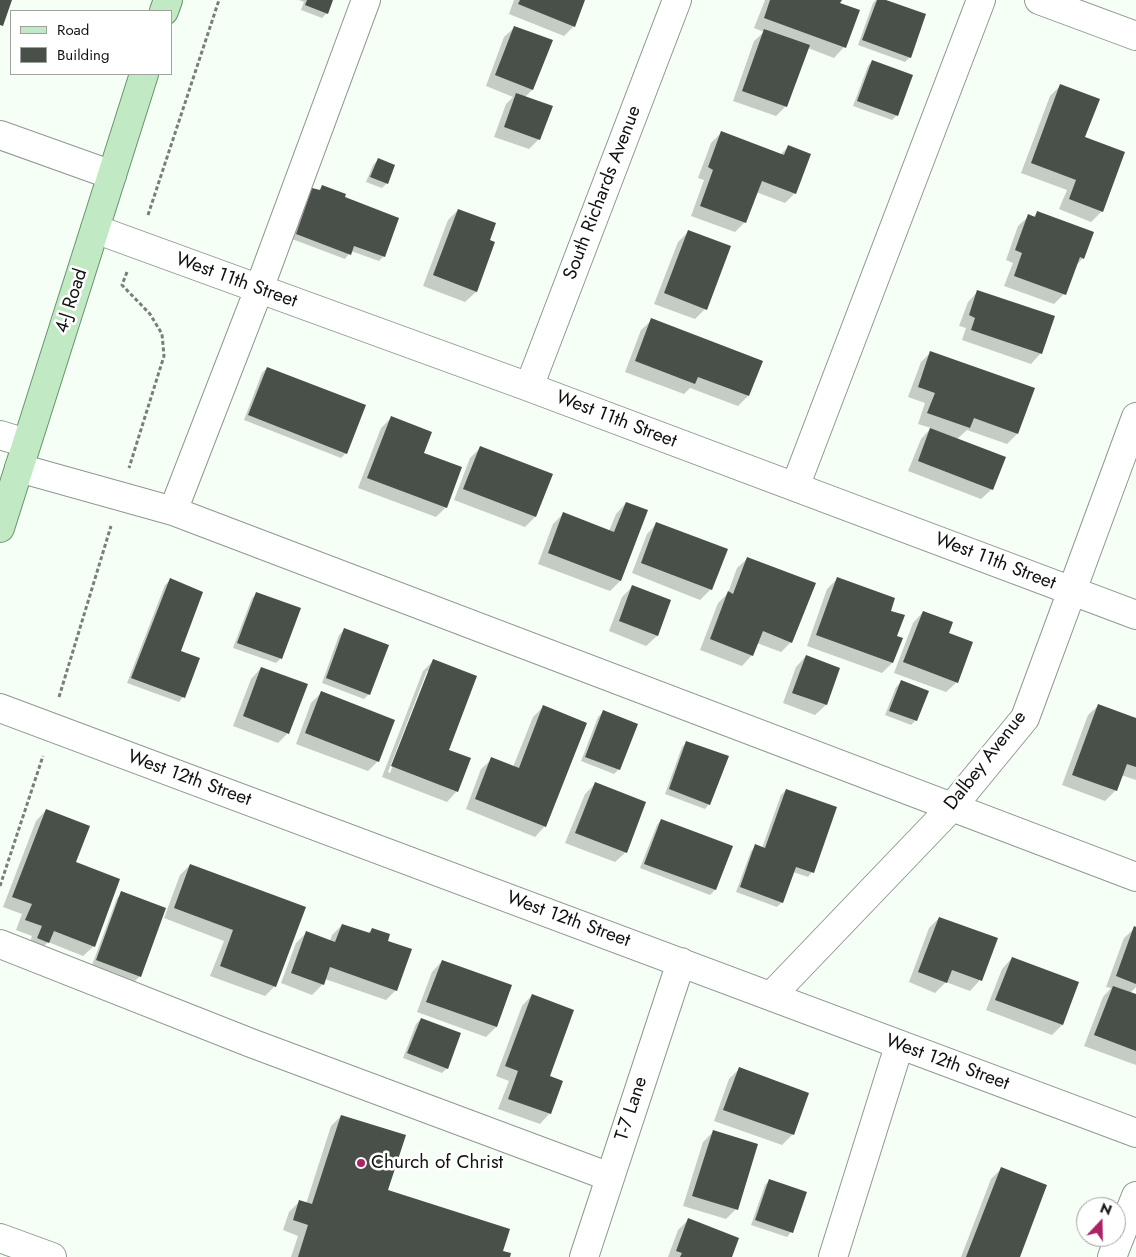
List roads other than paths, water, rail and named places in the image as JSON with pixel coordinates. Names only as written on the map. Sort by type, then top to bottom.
[{"type":"main road","name":"4-J Road","points":[[0,528],[144,75]]},
{"type":"street","points":[[173,511],[259,289],[366,0]]},
{"type":"street","name":"South Richards Avenue","points":[[529,387],[677,0]]},
{"type":"street","points":[[795,487],[981,0]]},
{"type":"street","points":[[1039,0],[1136,36]]},
{"type":"street","points":[[0,135],[112,175]]},
{"type":"street","name":"West 11th Street","points":[[95,229],[529,387],[1136,615]]},
{"type":"street","name":"Dalbey Avenue","points":[[771,996],[952,807],[1025,718],[1136,417]]},
{"type":"street","points":[[0,434],[23,456],[173,511],[1136,877]]},
{"type":"street","name":"West 12th Street","points":[[0,708],[771,996],[899,1046],[1136,1133]]},
{"type":"street","points":[[0,944],[261,1047],[610,1177]]},
{"type":"street","name":"T-7 Lane","points":[[584,1257],[680,962]]},
{"type":"street","points":[[833,1257],[899,1046]]},
{"type":"street","points":[[1112,1257],[1136,1196]]},
{"type":"street","points":[[0,1238],[52,1257]]},
{"type":"place","name":"Church of Christ","points":[[361,1163]]}]
